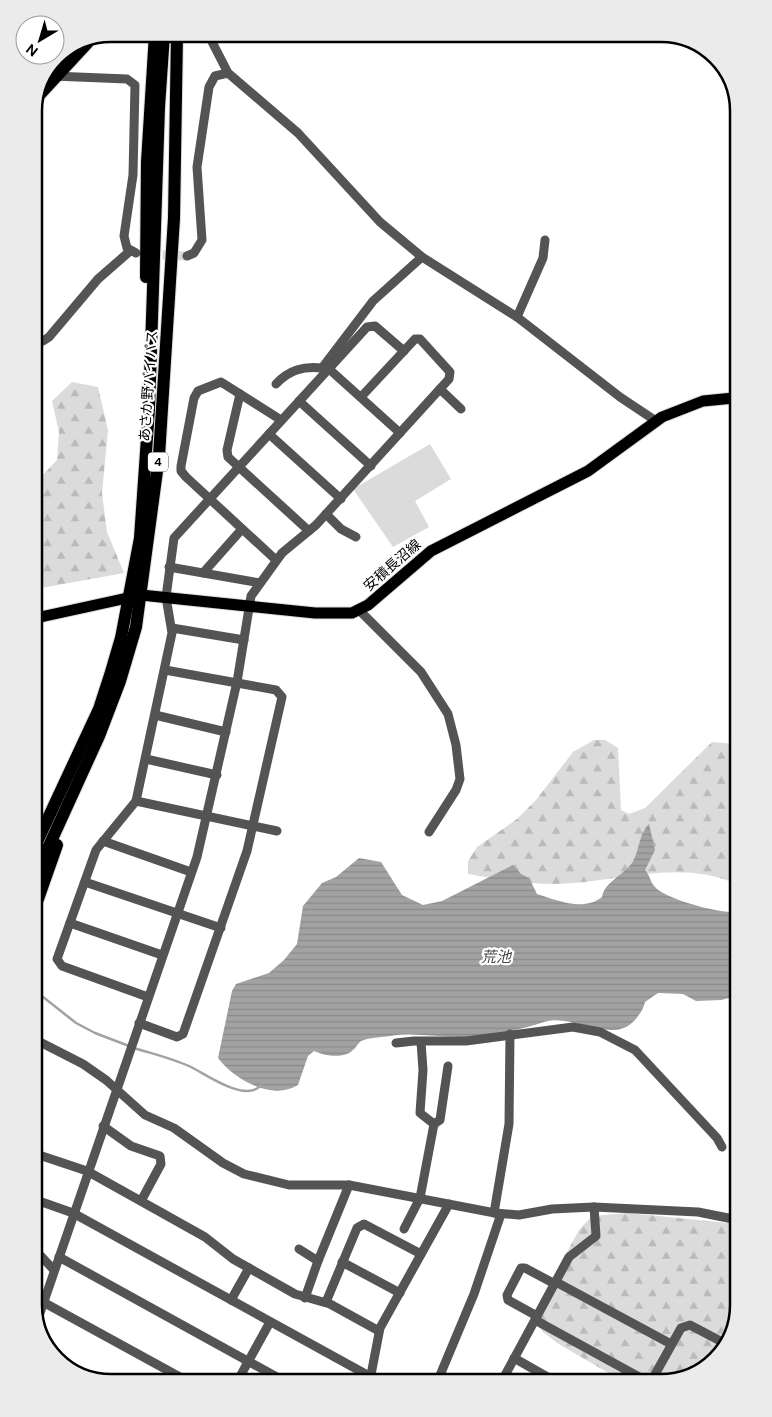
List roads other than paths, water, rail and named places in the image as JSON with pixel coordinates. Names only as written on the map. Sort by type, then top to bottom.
[{"type":"highway","points":[[151,349],[146,329],[146,230],[150,97],[156,42]]},
{"type":"highway","name":"あさか野バイパス","points":[[42,861],[99,736],[120,681],[136,627],[135,596],[143,504],[151,349],[159,107],[157,42]]},
{"type":"highway","name":"あさか野バイパス","points":[[42,830],[98,709],[135,596],[159,456],[174,218],[177,42]]},
{"type":"highway","points":[[42,816],[55,790],[74,763]]},
{"type":"highway","points":[[42,887],[76,798],[80,779]]},
{"type":"main road","points":[[56,71],[78,51]]},
{"type":"main road","name":"安積長沼線","points":[[43,617],[135,596],[166,597],[330,615],[360,610],[431,551],[588,471],[656,421],[673,412],[703,401],[730,398]]},
{"type":"street","points":[[212,42],[228,73],[298,133],[370,213],[422,257],[517,317],[620,397],[656,421]]},
{"type":"street","points":[[187,256],[194,253],[202,240],[197,167],[209,88],[215,76],[228,73]]},
{"type":"street","points":[[43,341],[49,337],[98,278],[133,252],[126,245],[124,236],[133,175],[136,87],[127,79],[53,76]]},
{"type":"street","points":[[517,317],[543,258],[544,240]]},
{"type":"street","points":[[148,997],[61,966],[57,959],[95,854],[103,841],[136,801],[165,670],[172,628],[166,597],[174,538],[299,401],[325,369],[373,301],[422,257]]},
{"type":"street","points":[[325,369],[367,327],[375,326],[404,351]]},
{"type":"street","points":[[42,1306],[191,872],[208,817],[238,682],[251,596],[276,560],[341,499],[449,379],[450,372],[420,339],[415,339],[361,397]]},
{"type":"street","points":[[276,384],[284,375],[304,367],[325,369],[361,397],[400,433]]},
{"type":"street","points":[[276,560],[181,471],[194,398],[198,391],[221,382],[281,420]]},
{"type":"street","points":[[440,389],[461,409]]},
{"type":"street","points":[[240,394],[227,453],[228,457],[309,530]]},
{"type":"street","points":[[299,401],[370,466]]},
{"type":"street","points":[[269,434],[341,499]]},
{"type":"street","points":[[324,516],[341,530],[356,537]]},
{"type":"street","points":[[324,516],[343,538]]},
{"type":"street","points":[[203,573],[242,529]]},
{"type":"street","points":[[169,567],[260,583]]},
{"type":"street","points":[[360,610],[421,672],[448,714],[456,745],[460,779],[456,790],[429,832]]},
{"type":"street","points":[[172,628],[244,640]]},
{"type":"street","points":[[139,1023],[177,1037],[184,1034],[253,826],[282,697],[276,690],[165,670]]},
{"type":"street","points":[[155,715],[226,732]]},
{"type":"street","points":[[146,759],[217,775]]},
{"type":"street","points":[[136,801],[277,831]]},
{"type":"street","points":[[103,841],[191,872]]},
{"type":"street","points":[[85,882],[220,928]]},
{"type":"street","points":[[70,923],[162,955]]},
{"type":"street","points":[[396,1043],[466,1041],[573,1027],[600,1032],[629,1045],[713,1134],[722,1147]]},
{"type":"street","points":[[441,1374],[474,1294],[498,1213],[509,1124],[510,1034]]},
{"type":"street","points":[[421,1042],[423,1070],[420,1113],[434,1124]]},
{"type":"street","points":[[42,1043],[70,1055],[116,1089],[145,1115],[174,1128],[223,1163],[244,1174],[289,1184],[349,1185],[498,1213],[519,1215],[552,1209],[594,1207],[698,1212],[730,1218]]},
{"type":"street","points":[[404,1229],[420,1198],[434,1124],[440,1120],[448,1066]]},
{"type":"street","points":[[103,1126],[131,1146],[160,1156],[161,1164],[141,1201]]},
{"type":"street","points":[[42,1155],[87,1171],[205,1237],[227,1255],[249,1268],[305,1298],[326,1302],[379,1331]]},
{"type":"street","points":[[305,1298],[349,1185]]},
{"type":"street","points":[[42,1202],[73,1213],[362,1374]]},
{"type":"street","points":[[372,1374],[379,1331],[449,1204]]},
{"type":"street","points":[[506,1374],[572,1253],[596,1236],[594,1207]]},
{"type":"street","points":[[326,1302],[357,1228],[364,1223],[421,1254]]},
{"type":"street","points":[[299,1249],[318,1261]]},
{"type":"street","points":[[42,1257],[54,1270]]},
{"type":"street","points":[[59,1257],[271,1374]]},
{"type":"street","points":[[342,1262],[400,1293]]},
{"type":"street","points":[[231,1300],[249,1268]]},
{"type":"street","points":[[634,1374],[508,1300],[507,1295],[521,1268],[525,1268],[556,1283],[671,1344]]},
{"type":"street","points":[[43,1302],[173,1374]]},
{"type":"street","points":[[241,1374],[270,1322]]},
{"type":"street","points":[[655,1374],[681,1328],[688,1325],[720,1341]]},
{"type":"street","points":[[514,1358],[542,1374]]},
{"type":"water","name":"荒池","points":[[649,824],[655,850],[645,870],[655,887],[661,892],[681,901],[718,911],[730,912],[730,998],[696,1001],[683,994],[658,993],[645,1002],[641,1012],[634,1021],[625,1028],[614,1030],[555,1020],[486,1035],[457,1037],[400,1035],[367,1039],[361,1041],[345,1055],[329,1055],[314,1051],[308,1056],[298,1085],[277,1091],[255,1086],[244,1080],[234,1074],[218,1058],[232,991],[236,984],[269,973],[284,960],[297,944],[303,906],[322,883],[336,877],[359,858],[381,862],[402,895],[423,905],[442,901],[513,865],[521,874],[529,878],[537,894],[570,903],[587,904],[602,897],[610,883],[632,863],[645,828]]},
{"type":"waterway","points":[[42,996],[76,1023],[95,1033],[129,1046]]},
{"type":"waterway","points":[[134,1048],[186,1065],[217,1082],[237,1090],[255,1090],[261,1085]]},
{"type":"tunnel","points":[[149,254],[187,256]]}]
